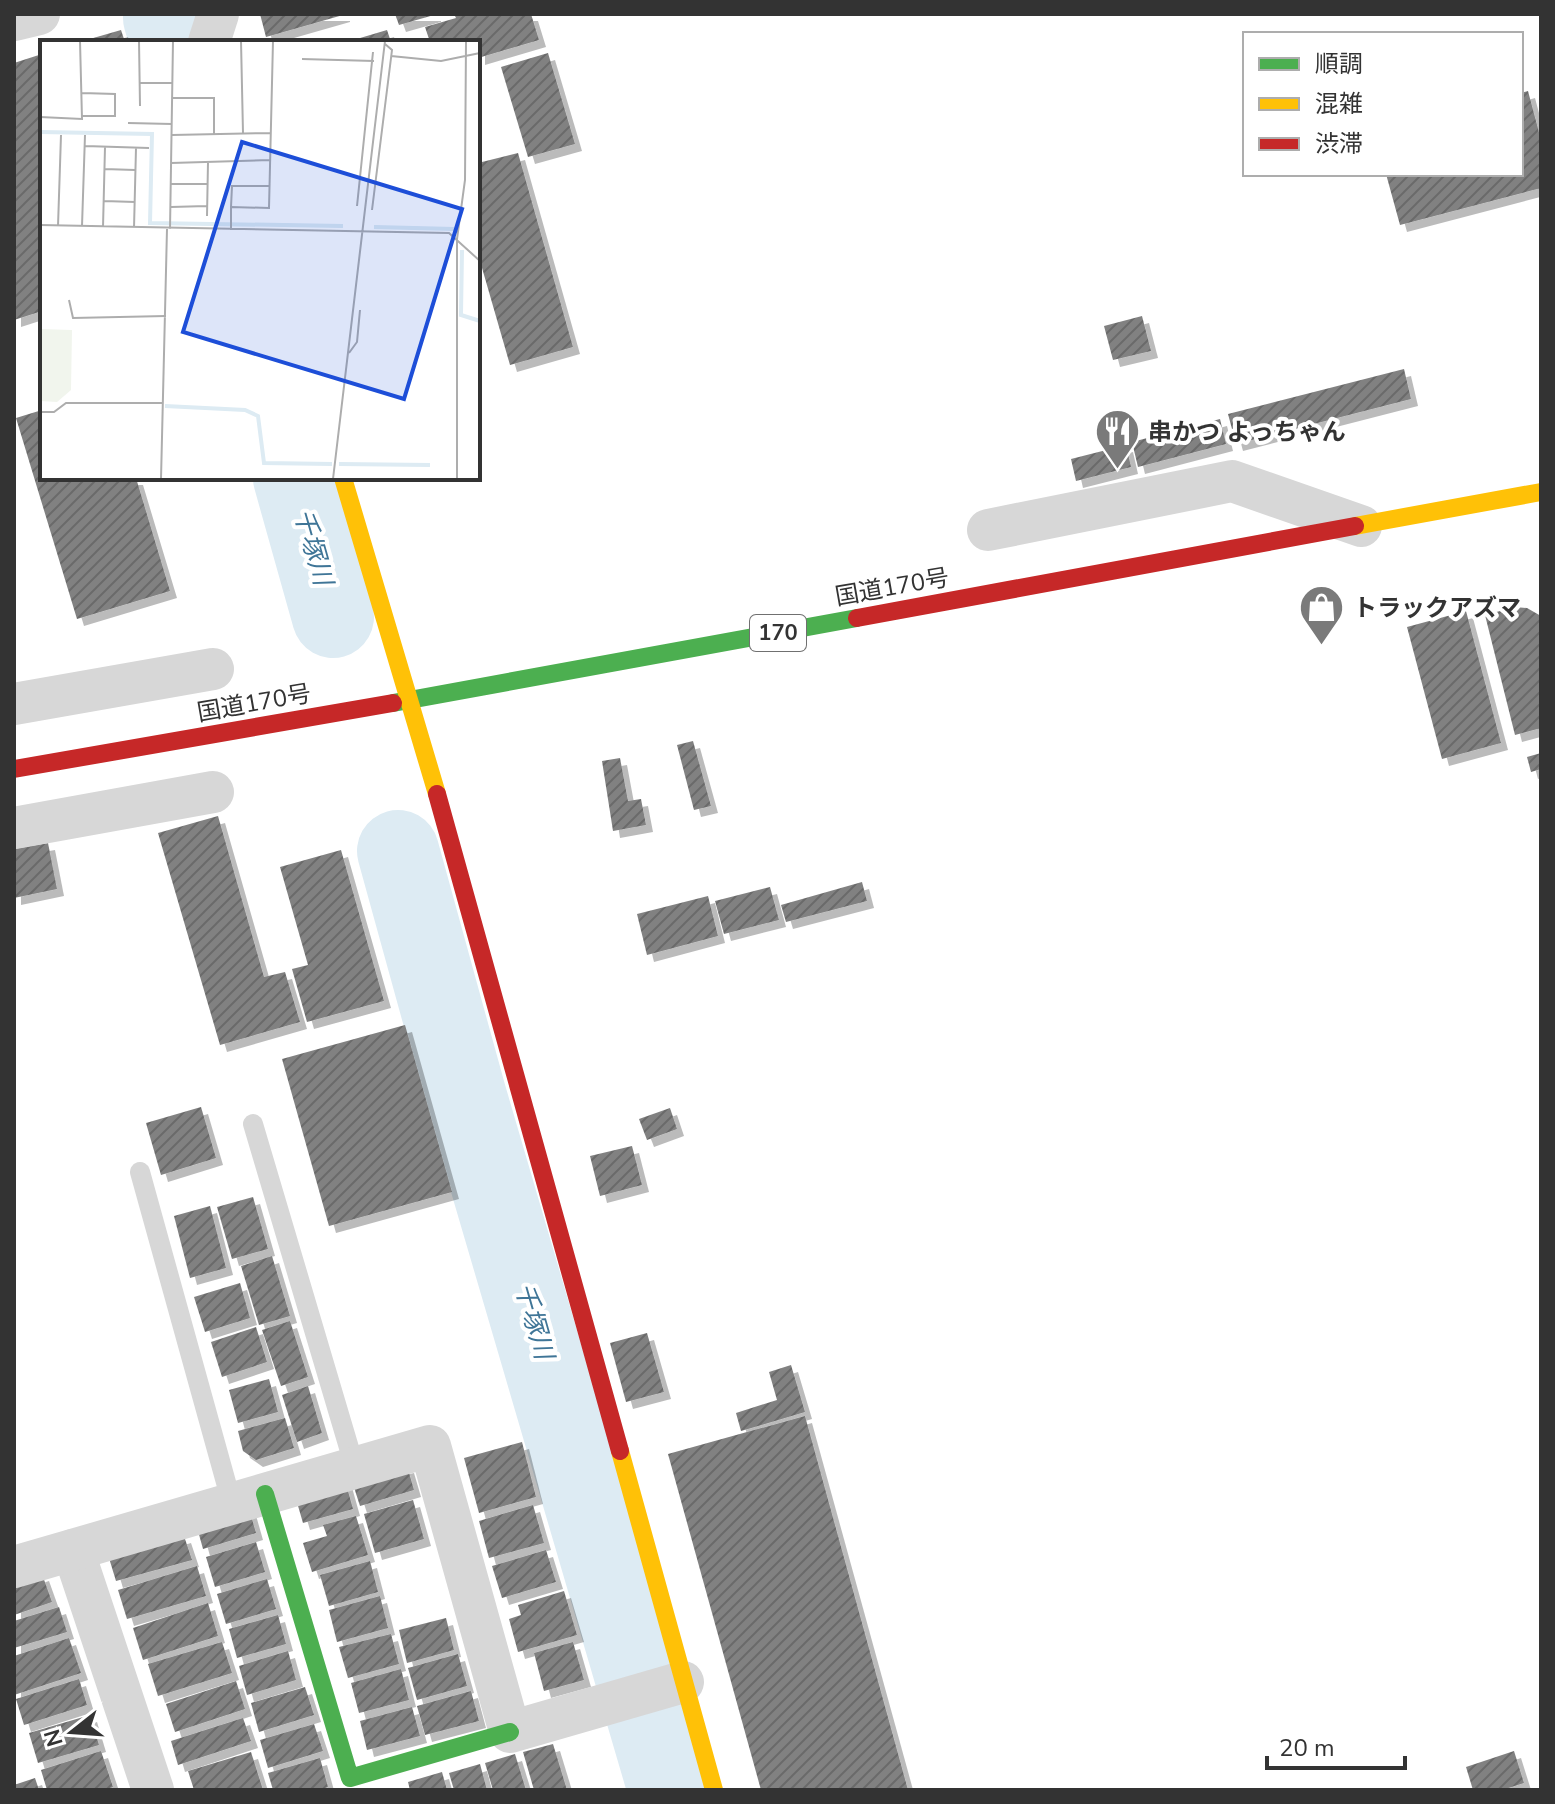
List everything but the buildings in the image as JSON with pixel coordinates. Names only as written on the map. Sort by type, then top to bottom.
[{"type":"main road","points":[[344,480],[411,700],[655,1690],[714,1790]]},
{"type":"main road","name":"国道170号","points":[[14,769],[411,700],[1541,492]]},
{"type":"main road","points":[[249,1499],[350,1778],[510,1732]]},
{"type":"street","points":[[14,20],[39,14]]},
{"type":"street","points":[[210,40],[218,14]]},
{"type":"street","points":[[988,530],[1232,481],[1361,526]]},
{"type":"street","points":[[14,704],[213,669]]},
{"type":"street","points":[[14,828],[213,792]]},
{"type":"street","points":[[14,1567],[430,1446],[510,1732],[655,1690]]},
{"type":"street","points":[[73,1550],[153,1790]]},
{"type":"lane","points":[[253,1124],[355,1468]]},
{"type":"lane","points":[[140,1172],[249,1499]]},
{"type":"waterway","name":"千塚川","points":[[164,18],[170,40]]},
{"type":"waterway","name":"千塚川","points":[[295,480],[333,617]]},
{"type":"waterway","name":"千塚川","points":[[398,851],[465,1094],[669,1790]]},
{"type":"traffic: fast","points":[[393,703],[857,618]]},
{"type":"traffic: fast","points":[[265,1494],[350,1778],[510,1732]]},
{"type":"traffic: slow","points":[[344,480],[437,794]]},
{"type":"traffic: slow","points":[[1355,526],[1541,492]]},
{"type":"traffic: slow","points":[[620,1451],[714,1790]]},
{"type":"traffic: jam","points":[[857,618],[1355,526]]},
{"type":"traffic: jam","points":[[14,769],[393,703]]},
{"type":"traffic: jam","points":[[437,794],[620,1451]]},
{"type":"place","name":"串かつ よっちゃん","points":[[1117,471]]},
{"type":"place","name":"トラックアズマ","points":[[1322,647]]}]
